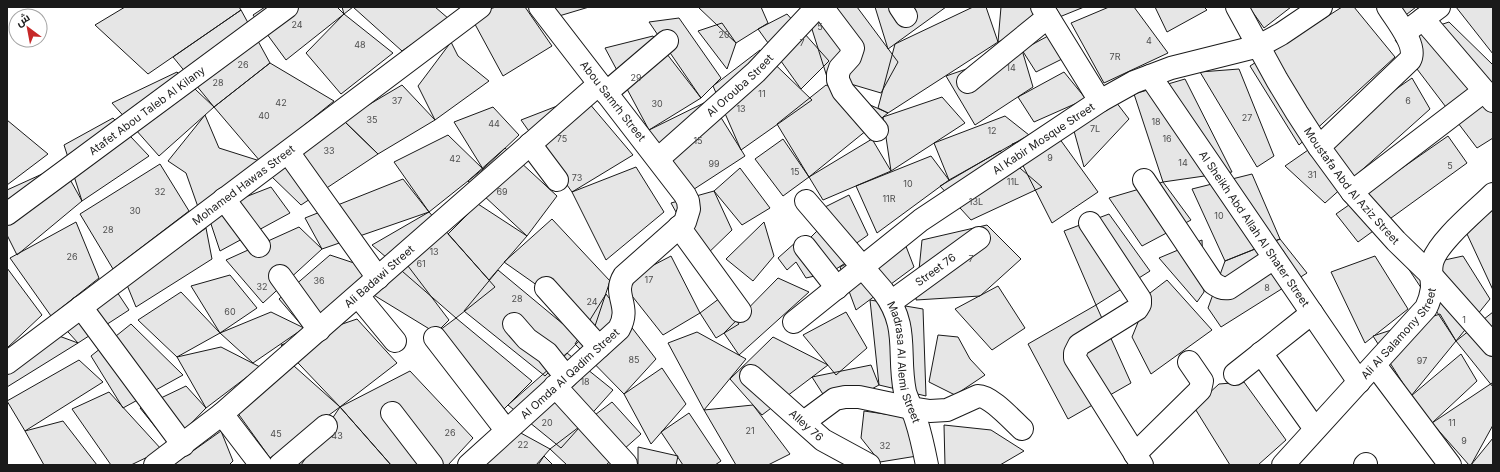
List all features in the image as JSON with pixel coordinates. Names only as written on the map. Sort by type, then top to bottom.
[{"type":"street","name":"Atafet Abou Taleb Al Kilany","points":[[7,214],[287,7]]},
{"type":"street","name":"Mohamed Hawas Street","points":[[7,363],[480,7]]},
{"type":"street","name":"Abou Samrh Street","points":[[540,7],[685,195]]},
{"type":"street","points":[[822,7],[853,48],[852,54],[840,68],[838,74],[840,86],[877,130]]},
{"type":"street","name":"Moustafa Abd Al Aziz Street","points":[[1237,7],[1277,80],[1319,147],[1352,192],[1396,241],[1431,275],[1493,345]]},
{"type":"street","name":"Al Kabir Mosque Street","points":[[794,322],[921,220],[1100,101],[1134,82],[1150,76],[1197,61],[1259,46],[1281,34],[1321,7]]},
{"type":"street","points":[[1319,147],[1413,56],[1413,50],[1404,32],[1388,7]]},
{"type":"street","name":"Al Orouba Street","points":[[658,159],[756,72],[805,11]]},
{"type":"street","points":[[968,82],[1045,12],[1100,101]]},
{"type":"street","points":[[1352,192],[1489,96],[1431,13],[1404,32]]},
{"type":"street","name":"Ali Badawi Street","points":[[155,465],[222,414],[530,144],[667,41]]},
{"type":"street","name":"Al Sheikh Abd Allah Al Shater Street","points":[[1150,76],[1359,382]]},
{"type":"street","points":[[530,144],[557,180]]},
{"type":"street","points":[[288,152],[378,278]]},
{"type":"street","points":[[1144,180],[1213,283],[1218,287],[1223,289],[1229,288],[1274,258]]},
{"type":"street","name":"Ali Al Salamony Street","points":[[1283,465],[1426,308],[1430,298],[1432,286],[1432,262],[1437,251],[1444,242],[1493,194]]},
{"type":"street","name":"Al Omda Al Qadim Street","points":[[469,465],[619,329],[625,315],[620,288],[621,282],[624,276],[685,222],[689,209],[688,201],[685,195]]},
{"type":"street","points":[[224,199],[259,246]]},
{"type":"street","name":"Madrasa Al Alemi Street","points":[[806,201],[892,302],[897,313],[900,326],[903,379],[908,403],[912,408],[920,434],[927,465]]},
{"type":"street","points":[[1090,223],[1140,298],[1140,304],[1137,310],[1079,345],[1075,353],[1075,358],[1138,459],[1200,390],[1202,381],[1189,362]]},
{"type":"street","points":[[679,227],[740,311]]},
{"type":"street","name":"Street 76","points":[[892,302],[979,238]]},
{"type":"street","points":[[805,247],[837,288]]},
{"type":"street","points":[[280,276],[319,330]]},
{"type":"street","points":[[546,288],[599,347]]},
{"type":"street","points":[[358,296],[395,341]]},
{"type":"street","points":[[81,307],[183,445]]},
{"type":"street","points":[[1235,374],[1312,313]]},
{"type":"street","points":[[514,324],[527,339],[547,353],[561,381],[626,464]]},
{"type":"street","points":[[435,338],[506,430]]},
{"type":"street","points":[[1261,353],[1315,429]]},
{"type":"street","points":[[1375,365],[1450,465]]},
{"type":"street","name":"Alley 76","points":[[751,376],[823,440],[869,465]]},
{"type":"street","points":[[804,422],[835,399],[845,396],[858,397],[930,411],[947,410],[978,396],[982,396],[989,400],[1022,429]]},
{"type":"street","points":[[392,413],[432,465]]},
{"type":"street","points":[[222,414],[261,465]]},
{"type":"street","points":[[280,465],[326,426]]},
{"type":"building","points":[[125,7],[239,7],[241,10],[148,74],[95,25]]},
{"type":"building","points":[[265,7],[337,7],[344,14],[286,60],[253,15]]},
{"type":"building","points":[[342,7],[353,7],[344,14]]},
{"type":"building","points":[[353,7],[435,7],[449,19],[402,51]]},
{"type":"building","points":[[496,7],[525,7],[552,46],[503,76],[470,15]]},
{"type":"building","points":[[543,7],[589,7],[549,19]]},
{"type":"building","points":[[698,7],[761,7],[768,23],[736,43]]},
{"type":"building","points":[[805,7],[857,7],[898,62],[881,93],[827,77]]},
{"type":"building","points":[[875,7],[946,7],[888,49]]},
{"type":"building","points":[[973,7],[986,7],[998,42],[888,113],[878,108],[895,44]]},
{"type":"building","points":[[1001,7],[1084,7],[998,42]]},
{"type":"building","points":[[1109,7],[1134,7],[1168,53],[1104,83],[1071,23]]},
{"type":"building","points":[[1155,7],[1204,7],[1207,10],[1167,32]]},
{"type":"building","points":[[1249,7],[1291,7],[1264,28]]},
{"type":"building","points":[[1342,7],[1354,7],[1395,57],[1299,145],[1250,66]]},
{"type":"building","points":[[1395,7],[1416,7],[1402,18]]},
{"type":"building","points":[[1456,7],[1493,7],[1493,54]]},
{"type":"building","points":[[241,10],[270,63],[214,107],[173,57]]},
{"type":"building","points":[[344,14],[393,53],[341,94],[306,53]]},
{"type":"building","points":[[787,14],[829,61],[801,89],[758,29]]},
{"type":"building","points":[[679,18],[721,78],[701,98],[649,22]]},
{"type":"building","points":[[1449,22],[1493,65],[1493,138],[1477,148],[1395,40]]},
{"type":"building","points":[[722,23],[736,43],[727,69],[698,31]]},
{"type":"building","points":[[653,36],[701,98],[649,130],[605,48]]},
{"type":"building","points":[[1048,36],[1062,59],[1036,72],[1022,50]]},
{"type":"building","points":[[451,42],[458,56],[489,81],[435,120],[418,86]]},
{"type":"building","points":[[760,50],[812,100],[741,150],[713,86]]},
{"type":"building","points":[[1022,50],[1033,87],[975,125],[946,76]]},
{"type":"building","points":[[270,63],[334,101],[260,161],[214,107]]},
{"type":"building","points":[[1239,69],[1274,156],[1257,167],[1200,72]]},
{"type":"building","points":[[177,72],[214,107],[159,156],[112,103]]},
{"type":"building","points":[[1064,72],[1086,99],[1034,122],[1018,97]]},
{"type":"building","points":[[1412,78],[1430,109],[1325,203],[1285,166]]},
{"type":"building","points":[[1185,79],[1232,172],[1163,182],[1134,94]]},
{"type":"building","points":[[402,85],[435,120],[378,154],[343,120]]},
{"type":"building","points":[[826,85],[888,113],[809,177],[777,124]]},
{"type":"building","points":[[583,96],[633,155],[572,192],[521,120]]},
{"type":"building","points":[[942,97],[965,123],[891,171],[883,117]]},
{"type":"building","points":[[710,100],[745,156],[685,195],[649,130]]},
{"type":"building","points":[[1116,102],[1129,119],[1084,167],[1074,131]]},
{"type":"building","points":[[493,107],[519,135],[483,169],[454,122]]},
{"type":"building","points":[[205,115],[219,148],[260,161],[198,207],[186,173],[168,161]]},
{"type":"building","points":[[1005,116],[1029,135],[949,180],[934,143]]},
{"type":"building","points":[[113,118],[149,156],[82,201],[64,145]]},
{"type":"building","points":[[7,120],[48,154],[7,185]]},
{"type":"building","points":[[343,120],[378,154],[301,205],[271,176]]},
{"type":"building","points":[[1054,131],[1098,192],[1052,223],[1012,144]]},
{"type":"building","points":[[448,135],[483,169],[429,212],[394,162]]},
{"type":"building","points":[[1448,136],[1467,163],[1358,242],[1336,214]]},
{"type":"building","points":[[783,139],[809,177],[783,196],[755,159]]},
{"type":"building","points":[[872,139],[891,171],[823,200],[809,177]]},
{"type":"building","points":[[505,148],[557,196],[527,236],[468,181]]},
{"type":"building","points":[[1000,151],[1042,187],[971,220],[940,186]]},
{"type":"building","points":[[931,156],[949,180],[877,233],[856,186]]},
{"type":"building","points":[[160,164],[189,211],[113,269],[80,214]]},
{"type":"building","points":[[62,165],[82,201],[17,255],[7,235],[7,190]]},
{"type":"building","points":[[636,167],[664,212],[606,260],[572,192]]},
{"type":"building","points":[[740,168],[770,208],[742,225],[714,191]]},
{"type":"building","points":[[1252,174],[1280,239],[1225,261],[1192,189]]},
{"type":"building","points":[[403,179],[429,212],[322,249],[305,218]]},
{"type":"building","points":[[1163,182],[1191,220],[1142,246],[1109,198]]},
{"type":"building","points":[[271,187],[290,213],[220,251],[207,212]]},
{"type":"building","points":[[714,191],[732,230],[702,259],[671,203]]},
{"type":"building","points":[[849,195],[868,235],[851,247],[825,207]]},
{"type":"building","points":[[478,204],[527,236],[489,280],[448,234]]},
{"type":"building","points":[[1493,209],[1493,290],[1467,234]]},
{"type":"building","points":[[429,212],[495,287],[456,318],[372,245]]},
{"type":"building","points":[[1109,214],[1150,271],[1096,305],[1064,231]]},
{"type":"building","points":[[552,219],[610,281],[595,326],[504,262]]},
{"type":"building","points":[[76,222],[99,278],[51,316],[10,258]]},
{"type":"building","points":[[764,222],[774,256],[753,281],[726,259]]},
{"type":"building","points":[[987,225],[1021,259],[980,296],[916,300],[922,240]]},
{"type":"building","points":[[299,227],[322,249],[263,303],[226,260]]},
{"type":"building","points":[[821,227],[850,260],[833,271],[809,239]]},
{"type":"building","points":[[206,228],[212,259],[136,307],[127,285]]},
{"type":"building","points":[[902,236],[914,267],[856,310],[840,267]]},
{"type":"building","points":[[1280,239],[1307,273],[1221,327],[1208,308],[1225,261]]},
{"type":"building","points":[[1202,240],[1204,292],[1197,302],[1159,258]]},
{"type":"building","points":[[796,242],[819,275],[806,278],[796,262],[787,270],[778,258]]},
{"type":"building","points":[[330,255],[372,269],[304,328],[279,299]]},
{"type":"building","points":[[671,256],[700,313],[663,335],[621,282]]},
{"type":"building","points":[[1375,256],[1408,309],[1365,343],[1331,272]]},
{"type":"building","points":[[1463,256],[1490,299],[1456,341],[1408,268]]},
{"type":"building","points":[[408,266],[449,320],[436,333],[372,294]]},
{"type":"building","points":[[7,268],[42,315],[7,348]]},
{"type":"building","points":[[498,270],[581,339],[545,376],[464,311]]},
{"type":"building","points":[[230,275],[257,308],[220,333],[191,286]]},
{"type":"building","points":[[107,277],[129,310],[78,343],[60,323]]},
{"type":"building","points":[[778,278],[809,292],[739,355],[724,333]]},
{"type":"building","points":[[1167,280],[1212,330],[1151,374],[1132,337],[1150,293]]},
{"type":"building","points":[[998,286],[1025,328],[992,350],[955,309]]},
{"type":"building","points":[[181,292],[220,333],[177,357],[138,320]]},
{"type":"building","points":[[606,294],[656,359],[624,394],[575,344]]},
{"type":"building","points":[[720,298],[739,324],[716,338],[700,313]]},
{"type":"building","points":[[870,300],[923,309],[926,396],[879,385]]},
{"type":"building","points":[[1096,305],[1131,383],[1068,419],[1028,344]]},
{"type":"building","points":[[271,312],[304,328],[253,363],[220,333]]},
{"type":"building","points":[[846,312],[867,348],[836,375],[803,335]]},
{"type":"building","points":[[1493,312],[1493,387],[1456,341]]},
{"type":"building","points":[[1440,314],[1456,341],[1411,396],[1373,336]]},
{"type":"building","points":[[456,318],[532,381],[502,411],[436,333]]},
{"type":"building","points":[[357,319],[397,363],[340,407],[281,345]]},
{"type":"building","points":[[131,324],[183,375],[123,408],[91,356]]},
{"type":"building","points":[[697,332],[746,359],[704,410],[668,343]]},
{"type":"building","points":[[938,335],[958,337],[970,359],[985,375],[955,395],[929,382]]},
{"type":"building","points":[[59,336],[78,343],[7,387],[7,375]]},
{"type":"building","points":[[773,337],[828,365],[762,415],[730,379]]},
{"type":"building","points":[[221,347],[260,367],[206,408],[177,357]]},
{"type":"building","points":[[567,353],[613,390],[561,448],[508,405]]},
{"type":"building","points":[[1461,354],[1477,381],[1432,423],[1411,396]]},
{"type":"building","points":[[79,360],[103,382],[25,431],[7,401]]},
{"type":"building","points":[[871,365],[879,385],[833,410],[812,377]]},
{"type":"building","points":[[294,366],[340,407],[270,458],[237,412]]},
{"type":"building","points":[[662,368],[686,404],[651,444],[624,394]]},
{"type":"building","points":[[410,371],[473,438],[448,465],[391,465],[340,407]]},
{"type":"building","points":[[1244,382],[1286,440],[1258,465],[1230,465],[1194,407],[1219,384]]},
{"type":"building","points":[[1492,383],[1493,425],[1471,465],[1469,465],[1432,423]]},
{"type":"building","points":[[186,386],[206,408],[170,445],[140,408]]},
{"type":"building","points":[[109,392],[162,450],[131,465],[111,465],[72,409]]},
{"type":"building","points":[[612,402],[641,434],[606,465],[567,465],[550,449]]},
{"type":"building","points":[[753,405],[790,454],[768,465],[736,465],[704,410]]},
{"type":"building","points":[[340,407],[391,465],[301,465]]},
{"type":"building","points":[[864,411],[912,418],[917,456],[880,462],[861,438]]},
{"type":"building","points":[[689,413],[721,461],[715,465],[683,465],[661,432]]},
{"type":"building","points":[[63,421],[97,465],[44,465],[25,431]]},
{"type":"building","points":[[944,425],[991,430],[1024,451],[1000,465],[945,465]]},
{"type":"building","points":[[221,431],[233,461],[229,465],[173,465]]},
{"type":"building","points":[[519,432],[550,449],[536,465],[483,465]]},
{"type":"building","points":[[1493,438],[1493,465],[1471,465]]},
{"type":"building","points":[[638,447],[678,456],[676,465],[638,465]]},
{"type":"building","points":[[544,456],[553,465],[538,465]]}]
